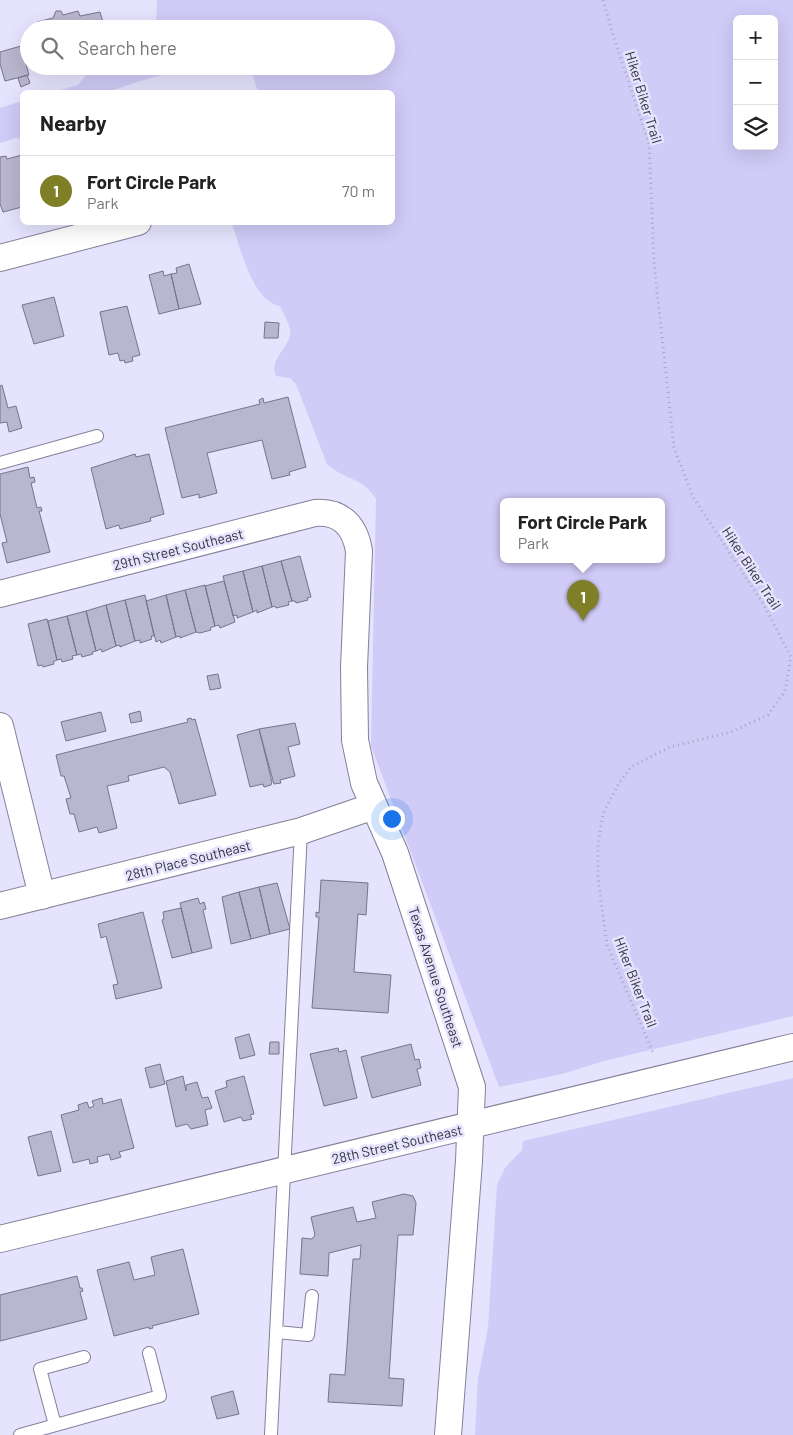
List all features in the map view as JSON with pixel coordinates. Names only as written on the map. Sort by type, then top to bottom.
[{"type":"street","points":[[0,258],[126,225]]},
{"type":"street","name":"29th Street Southeast","points":[[0,594],[315,513],[335,514],[343,518],[351,528]]},
{"type":"street","name":"Texas Avenue Southeast","points":[[351,528],[358,541],[359,551],[354,667],[355,740],[364,783],[398,862],[472,1087],[471,1126],[448,1435]]},
{"type":"street","points":[[2,740],[42,896]]},
{"type":"street","name":"28th Place Southeast","points":[[0,906],[301,831],[374,806]]},
{"type":"street","name":"28th Street Southeast","points":[[0,1239],[793,1048]]},
{"type":"lane","points":[[0,463],[97,436]]},
{"type":"lane","points":[[271,1435],[286,1170],[301,831]]},
{"type":"lane","points":[[277,1332],[308,1335],[312,1296]]},
{"type":"lane","points":[[20,1435],[160,1396],[149,1353]]},
{"type":"lane","points":[[55,1425],[40,1369],[84,1357]]},
{"type":"path","name":"Hiker Biker Trail","points":[[603,0],[649,144],[654,262],[674,448],[693,496],[764,605],[791,657],[785,691],[768,715],[731,732],[670,747],[631,767],[619,783],[603,814],[598,844],[598,878],[607,945],[655,1056],[662,1056]]},
{"type":"shaded area","points":[[157,0],[793,0],[793,1016],[604,1061],[562,1074],[499,1087],[371,746],[376,499],[365,486],[327,464],[296,384],[290,378],[276,376],[274,370],[275,363],[288,341],[290,329],[280,306],[270,302],[262,294],[248,272],[233,225],[395,225],[395,90],[257,90],[253,75],[395,75],[395,20],[156,20]]},
{"type":"shaded area","points":[[86,75],[162,75],[114,90],[60,90],[78,85]]},
{"type":"shaded area","points":[[20,102],[20,139],[0,143],[0,108]]},
{"type":"shaded area","points":[[793,1078],[793,1435],[475,1435],[478,1379],[488,1328],[497,1185],[505,1168],[522,1150],[523,1141]]},
{"type":"building","points":[[56,11],[61,11],[63,15],[78,11],[80,16],[100,12],[102,20],[45,20],[53,18]]},
{"type":"building","points":[[20,46],[20,75],[29,75],[5,81],[0,64],[0,52]]},
{"type":"building","points":[[27,75],[30,83],[21,87],[18,78]]},
{"type":"building","points":[[6,156],[7,159],[20,156],[20,208],[3,212],[0,204],[0,157]]},
{"type":"building","points":[[189,264],[201,304],[179,309],[171,274],[177,273],[176,268]]},
{"type":"building","points":[[163,271],[164,276],[171,274],[179,309],[159,314],[149,275]]},
{"type":"building","points":[[54,297],[64,336],[34,344],[22,305]]},
{"type":"building","points":[[127,306],[140,355],[132,357],[133,361],[125,363],[124,360],[120,361],[118,353],[109,355],[100,312]]},
{"type":"building","points":[[265,322],[279,323],[278,338],[264,338]]},
{"type":"building","points":[[2,385],[8,408],[16,406],[22,428],[9,432],[7,422],[0,423],[0,386]]},
{"type":"building","points":[[288,397],[306,467],[289,472],[290,475],[272,479],[262,440],[207,453],[217,493],[199,498],[199,494],[182,498],[165,428],[260,404],[259,400],[263,398],[264,403]]},
{"type":"building","points":[[135,454],[136,457],[149,454],[164,514],[150,518],[151,521],[120,529],[119,525],[106,529],[91,468]]},
{"type":"building","points":[[28,467],[30,478],[34,477],[35,482],[31,483],[37,508],[41,507],[42,511],[39,511],[50,552],[7,563],[2,543],[7,542],[0,514],[0,474]]},
{"type":"building","points":[[300,556],[311,597],[307,598],[308,600],[296,603],[292,601],[281,561]]},
{"type":"building","points":[[281,561],[292,601],[288,602],[289,605],[276,608],[275,606],[272,607],[262,566]]},
{"type":"building","points":[[262,566],[272,607],[257,613],[257,610],[253,612],[243,571]]},
{"type":"building","points":[[243,571],[253,612],[237,618],[237,615],[233,616],[223,576]]},
{"type":"building","points":[[224,581],[235,622],[220,628],[219,625],[215,626],[205,586]]},
{"type":"building","points":[[205,585],[215,626],[210,628],[211,630],[200,633],[196,632],[185,590]]},
{"type":"building","points":[[185,590],[196,632],[180,638],[180,636],[176,637],[166,595]]},
{"type":"building","points":[[145,595],[154,636],[151,636],[152,639],[140,643],[140,640],[135,641],[125,600]]},
{"type":"building","points":[[166,595],[176,637],[161,643],[160,640],[156,642],[146,601]]},
{"type":"building","points":[[125,600],[135,641],[120,647],[120,645],[116,646],[106,605]]},
{"type":"building","points":[[106,605],[116,646],[102,652],[101,649],[96,651],[86,611]]},
{"type":"building","points":[[86,611],[96,651],[92,652],[93,654],[82,657],[81,654],[77,655],[67,616]]},
{"type":"building","points":[[67,616],[77,655],[72,656],[73,659],[62,662],[61,659],[57,660],[48,621]]},
{"type":"building","points":[[47,619],[57,660],[53,662],[54,664],[43,667],[42,665],[38,666],[28,624]]},
{"type":"building","points":[[218,674],[221,688],[210,690],[207,676]]},
{"type":"building","points":[[140,711],[142,721],[131,723],[129,714]]},
{"type":"building","points":[[101,712],[106,731],[66,741],[61,722]]},
{"type":"building","points":[[191,718],[192,720],[195,719],[216,795],[179,804],[170,772],[164,767],[128,776],[129,781],[107,786],[117,828],[99,833],[97,827],[79,832],[74,814],[70,814],[66,799],[71,798],[64,776],[61,776],[56,755],[188,722],[187,719]]},
{"type":"building","points":[[295,723],[300,744],[288,747],[295,776],[280,780],[281,783],[274,784],[259,729]]},
{"type":"building","points":[[259,729],[272,782],[271,785],[264,787],[263,784],[250,787],[237,735]]},
{"type":"building","points":[[321,880],[368,883],[366,915],[358,914],[354,972],[391,975],[388,1013],[312,1008],[319,917],[316,917],[316,912],[319,913]]},
{"type":"building","points":[[277,883],[290,929],[270,934],[259,887]]},
{"type":"building","points":[[259,887],[270,934],[251,939],[239,892]]},
{"type":"building","points":[[239,892],[251,939],[231,944],[222,897]]},
{"type":"building","points":[[198,898],[200,904],[204,902],[206,909],[203,910],[212,948],[192,953],[180,903]]},
{"type":"building","points":[[181,908],[192,953],[172,958],[162,920],[164,919],[163,912]]},
{"type":"building","points":[[143,912],[162,988],[116,999],[113,985],[118,984],[106,936],[101,938],[98,924]]},
{"type":"building","points":[[249,1034],[255,1055],[240,1059],[235,1038]]},
{"type":"building","points":[[270,1042],[279,1042],[279,1054],[269,1054]]},
{"type":"building","points":[[411,1044],[415,1060],[419,1059],[421,1068],[417,1069],[421,1085],[372,1098],[361,1057]]},
{"type":"building","points":[[338,1048],[339,1052],[346,1050],[357,1098],[324,1106],[310,1054]]},
{"type":"building","points":[[160,1064],[165,1084],[150,1088],[145,1068]]},
{"type":"building","points":[[183,1076],[186,1091],[186,1085],[197,1082],[202,1098],[208,1097],[212,1108],[205,1110],[208,1125],[191,1129],[187,1124],[176,1127],[166,1081]]},
{"type":"building","points":[[244,1076],[254,1114],[250,1115],[252,1119],[243,1121],[241,1117],[224,1122],[215,1091],[227,1087],[226,1081]]},
{"type":"building","points":[[102,1098],[103,1104],[121,1099],[134,1148],[119,1152],[121,1157],[111,1160],[109,1154],[97,1157],[98,1162],[90,1164],[89,1159],[73,1163],[61,1115],[79,1110],[78,1105],[87,1102],[89,1108],[94,1106],[92,1101]]},
{"type":"building","points":[[51,1131],[61,1171],[38,1176],[28,1137]]},
{"type":"building","points":[[404,1194],[413,1196],[416,1203],[413,1235],[398,1235],[389,1378],[404,1379],[402,1406],[328,1402],[330,1374],[345,1375],[353,1259],[360,1259],[361,1245],[329,1253],[328,1276],[300,1274],[302,1238],[312,1239],[315,1235],[311,1217],[353,1207],[357,1222],[376,1218],[372,1202]]},
{"type":"building","points":[[183,1249],[199,1314],[152,1326],[153,1328],[149,1329],[149,1327],[114,1336],[97,1270],[129,1262],[134,1280],[155,1275],[151,1257]]},
{"type":"building","points":[[77,1276],[80,1288],[83,1291],[80,1292],[87,1319],[0,1341],[0,1295]]},
{"type":"building","points":[[233,1391],[239,1414],[217,1419],[211,1397]]},
{"type":"place","name":"Fort Circle Park","points":[[583,621]]}]
